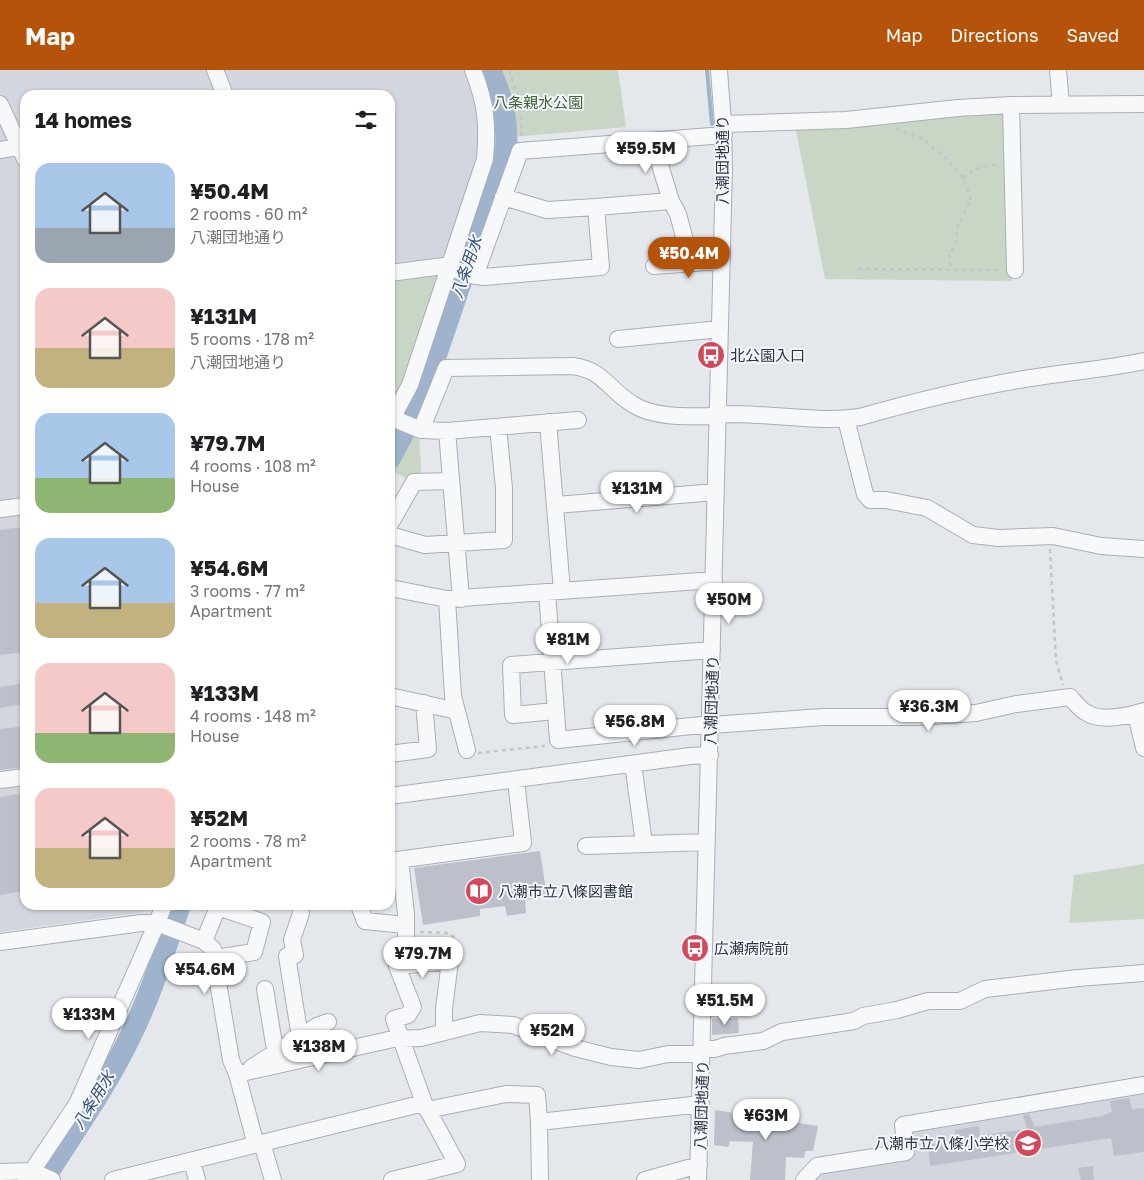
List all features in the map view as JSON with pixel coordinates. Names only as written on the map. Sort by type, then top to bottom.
[{"type":"street","points":[[215,70],[223,90]]},
{"type":"street","points":[[395,413],[410,386],[485,159],[487,136],[486,112],[482,92],[473,70]]},
{"type":"street","name":"八潮団地通り","points":[[699,1172],[720,329],[723,130],[719,70]]},
{"type":"street","points":[[1058,70],[1061,105]]},
{"type":"street","points":[[0,104],[20,149]]},
{"type":"street","points":[[473,275],[520,151],[659,140],[723,130],[846,120],[958,108],[1011,105],[1144,104]]},
{"type":"street","points":[[1011,105],[1015,270]]},
{"type":"street","points":[[659,140],[660,165],[671,201],[678,214],[691,263]]},
{"type":"street","points":[[0,150],[20,153]]},
{"type":"street","points":[[503,197],[547,210],[671,201]]},
{"type":"street","points":[[395,272],[450,266],[484,277],[601,267],[596,207]]},
{"type":"street","points":[[654,266],[721,261]]},
{"type":"street","points":[[618,339],[720,329]]},
{"type":"street","points":[[421,430],[446,368],[583,367],[594,371],[625,400],[635,406],[675,416],[758,415],[806,419],[846,419],[946,394],[1030,378],[1121,366],[1144,361]]},
{"type":"street","points":[[846,419],[865,494],[870,500],[886,500],[927,508],[974,535],[999,538],[1053,536],[1102,546],[1144,549]]},
{"type":"street","points":[[395,421],[421,430],[446,431],[578,420]]},
{"type":"street","points":[[548,422],[556,505],[552,661],[558,740],[711,724],[823,717],[916,717],[976,713],[1016,704],[1070,697],[1085,712],[1096,717],[1140,712],[1144,748]]},
{"type":"street","points":[[395,536],[425,545],[504,540],[504,488],[498,427]]},
{"type":"street","points":[[446,431],[457,544],[452,696],[468,750]]},
{"type":"street","points":[[395,515],[414,482],[450,481]]},
{"type":"street","points":[[556,505],[716,492]]},
{"type":"street","points":[[0,509],[20,507]]},
{"type":"street","points":[[395,589],[454,599],[714,580]]},
{"type":"street","points":[[555,711],[513,715],[511,665],[712,650]]},
{"type":"street","points":[[395,697],[457,711]]},
{"type":"street","points":[[395,753],[428,749],[424,703]]},
{"type":"street","points":[[395,795],[690,756],[710,755]]},
{"type":"street","points":[[633,764],[644,843]]},
{"type":"street","points":[[0,780],[20,778]]},
{"type":"street","points":[[361,910],[365,921],[406,931],[395,860],[523,843],[516,780]]},
{"type":"street","points":[[586,846],[707,842]]},
{"type":"street","points":[[29,1175],[76,1104],[162,910]]},
{"type":"street","points":[[204,941],[217,910]]},
{"type":"street","points":[[216,958],[254,952],[262,922],[224,910]]},
{"type":"street","points":[[301,913],[292,940],[295,955],[287,956],[299,1031],[302,1035]]},
{"type":"street","points":[[0,942],[141,923],[158,923],[204,941],[213,949],[216,958],[216,970],[231,1060],[239,1074],[259,1144],[273,1180]]},
{"type":"street","points":[[392,1180],[456,1164],[426,1106],[394,1019],[408,1015],[413,1007],[398,966],[450,961],[444,1009],[444,1031]]},
{"type":"street","points":[[239,1074],[392,1039],[421,1038],[480,1023],[512,1025],[575,1048],[639,1060],[668,1054],[702,1051],[763,1041],[782,1032],[854,1021],[863,1016],[897,1010],[928,1001],[960,1001],[985,989],[1078,978],[1144,973]]},
{"type":"street","points":[[265,989],[274,1044],[278,1051]]},
{"type":"street","points":[[239,1074],[317,1026],[328,1022]]},
{"type":"street","points":[[804,1180],[817,1166],[906,1152],[904,1125],[1144,1085]]},
{"type":"street","points":[[113,1180],[426,1106],[506,1094],[537,1095],[540,1180]]},
{"type":"street","points":[[539,1122],[701,1104]]},
{"type":"street","points":[[192,1161],[196,1180]]},
{"type":"street","points":[[0,1172],[52,1180]]},
{"type":"street","points":[[645,1180],[699,1172]]},
{"type":"path","points":[[509,70],[522,109],[520,151]]},
{"type":"path","points":[[891,127],[921,138],[946,158],[963,178],[971,200],[958,225],[955,246],[949,254],[951,268]]},
{"type":"path","points":[[963,178],[969,172],[995,164],[1012,165]]},
{"type":"path","points":[[858,269],[951,268],[1015,270]]},
{"type":"path","points":[[1050,546],[1056,661],[1062,684],[1070,697]]},
{"type":"path","points":[[468,750],[477,753],[493,753],[555,745],[558,740]]},
{"type":"path","points":[[406,931],[449,933],[457,940],[459,946],[457,960],[450,961]]},
{"type":"shaded area","points":[[0,70],[468,70],[480,109],[477,166],[447,260],[395,266],[395,90],[20,90],[20,910],[153,910],[0,932]]},
{"type":"shaded area","name":"八潮市立八條小学校","points":[[1144,1092],[1144,1180],[813,1180],[821,1171],[911,1155],[911,1131]]},
{"type":"green space","name":"八条親水公園","points":[[494,70],[618,70],[626,127],[512,137],[502,87]]},
{"type":"green space","points":[[1008,108],[1012,281],[825,279],[795,125]]},
{"type":"green space","points":[[445,271],[395,402],[395,276]]},
{"type":"green space","points":[[408,427],[419,432],[422,485],[415,484],[395,472],[395,452]]},
{"type":"green space","points":[[1144,864],[1144,919],[1069,923],[1074,875]]},
{"type":"building","points":[[20,528],[20,653],[0,655],[0,530]]},
{"type":"building","points":[[20,684],[20,705],[0,708],[0,687]]},
{"type":"building","points":[[20,727],[20,768],[0,770],[0,729]]},
{"type":"building","points":[[20,794],[20,892],[0,895],[0,797]]},
{"type":"building","points":[[540,851],[547,897],[525,900],[526,913],[507,916],[505,906],[480,909],[480,916],[423,925],[414,868]]},
{"type":"building","points":[[738,1018],[739,1033],[712,1035],[712,1019]]},
{"type":"building","points":[[1129,1098],[1132,1109],[1144,1108],[1144,1152],[1114,1156],[1111,1138],[930,1166],[928,1144],[956,1143],[955,1130],[979,1126],[980,1135],[1027,1129],[1023,1115],[1029,1114],[1035,1127],[1102,1116],[1112,1112],[1110,1101]]},
{"type":"building","points":[[715,1110],[818,1126],[813,1151],[805,1151],[804,1158],[786,1157],[785,1180],[750,1180],[753,1142],[730,1141],[728,1147],[714,1145]]},
{"type":"building","points":[[1093,1166],[1094,1180],[1081,1180],[1078,1168]]},
{"type":"waterway","name":"八条用水","points":[[395,449],[420,402],[506,149],[506,128],[503,108],[490,70]]},
{"type":"waterway","points":[[707,70],[712,124]]},
{"type":"waterway","name":"八条用水","points":[[43,1180],[121,1056],[151,988],[178,910]]},
{"type":"place","name":"北公園入口","points":[[711,355]]},
{"type":"place","name":"八潮市立八條図書館","points":[[479,891]]},
{"type":"place","name":"広瀬病院前","points":[[695,948]]},
{"type":"place","name":"八潮市立八條小学校","points":[[1028,1143]]}]
